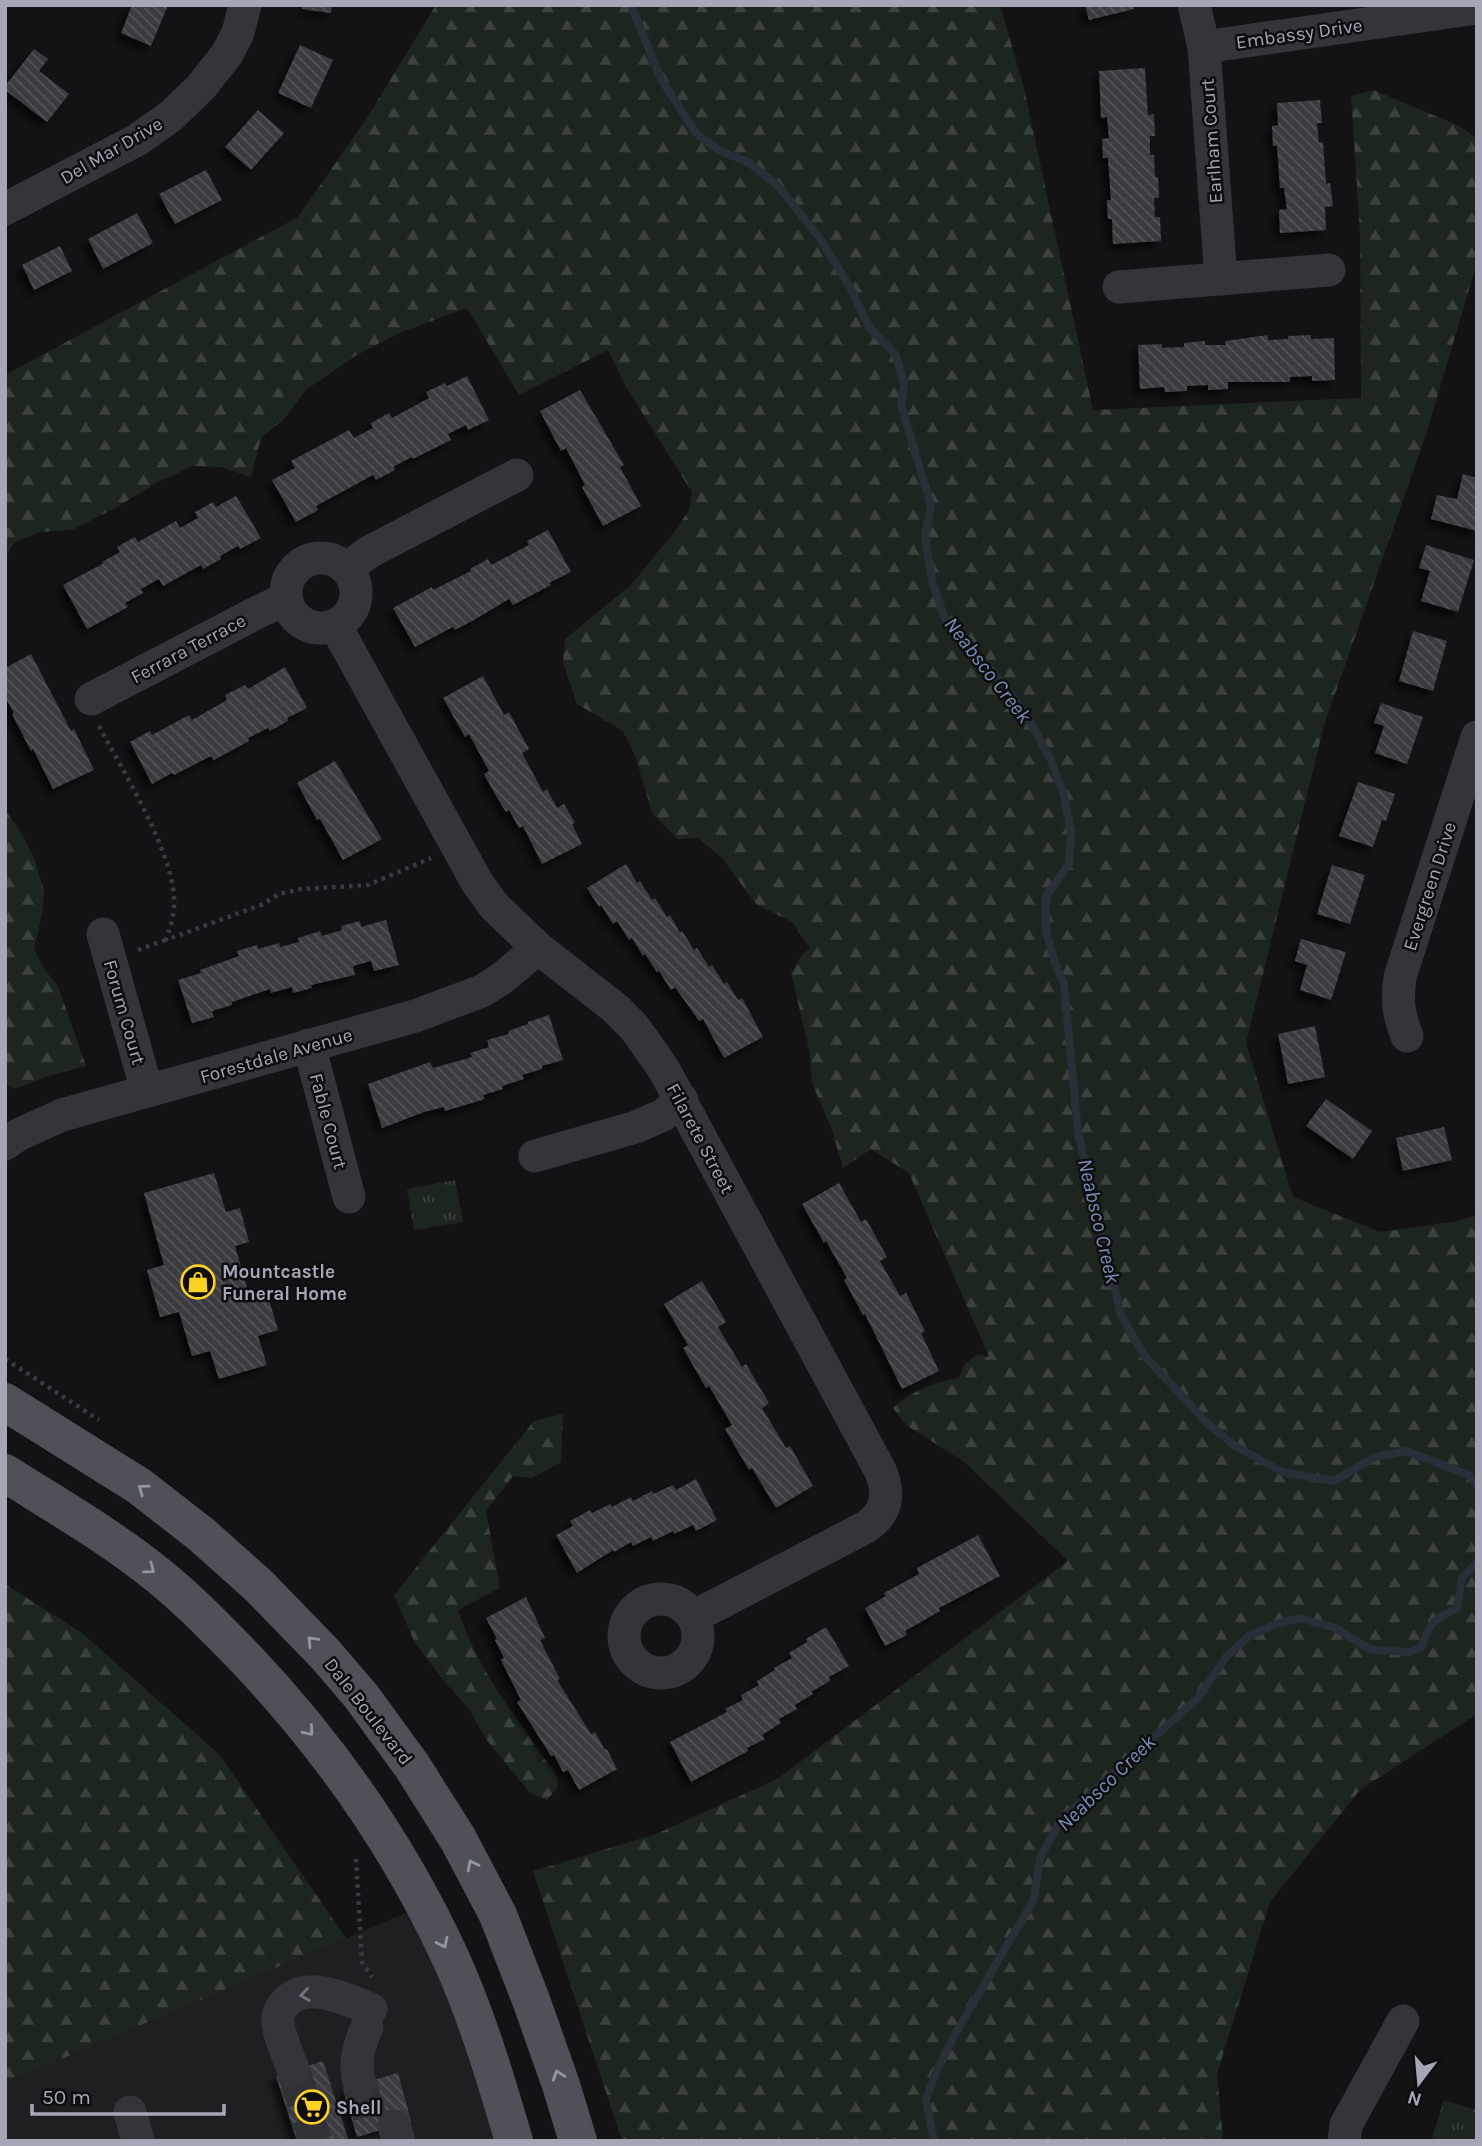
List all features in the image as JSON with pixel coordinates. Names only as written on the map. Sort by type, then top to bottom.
[{"type":"main road","name":"Dale Boulevard","points":[[5,1402],[139,1486],[202,1535],[258,1586],[325,1654],[361,1696],[412,1766],[458,1839],[498,1916],[531,2000],[578,2141]]},
{"type":"main road","points":[[5,1473],[102,1534],[159,1576],[212,1623],[275,1690],[330,1756],[376,1822],[417,1891],[452,1962],[482,2034],[514,2141]]},
{"type":"street","name":"Del Mar Drive","points":[[5,209],[137,140],[171,116],[201,87],[227,54],[238,33],[245,5]]},
{"type":"street","name":"Earlham Court","points":[[1194,5],[1204,47],[1221,279]]},
{"type":"street","name":"Embassy Drive","points":[[1204,47],[1477,8]]},
{"type":"street","points":[[1119,287],[1329,270]]},
{"type":"street","points":[[350,571],[362,556],[517,475]]},
{"type":"street","points":[[314,558],[332,559],[344,565],[350,571],[357,588],[356,600],[349,615],[335,625],[316,628],[307,625],[295,616],[288,604],[286,589],[289,578],[303,562],[314,558]]},
{"type":"street","name":"Ferrara Terrace","points":[[91,699],[258,612],[277,603],[288,604]]},
{"type":"street","name":"Filarete Street","points":[[335,625],[478,884],[495,907],[538,948],[615,1008],[634,1027],[656,1058],[886,1485],[887,1500],[880,1515],[866,1527],[693,1617]]},
{"type":"street","name":"Evergreen Drive","points":[[1407,1036],[1397,1000],[1399,977],[1477,737]]},
{"type":"street","name":"Forum Court","points":[[103,934],[147,1091]]},
{"type":"street","name":"Forestdale Avenue","points":[[5,1144],[18,1135],[62,1115],[415,1016],[461,1000],[501,979],[538,948]]},
{"type":"street","name":"Fable Court","points":[[309,1045],[349,1197]]},
{"type":"street","points":[[535,1156],[636,1127],[663,1115],[681,1100]]},
{"type":"street","points":[[293,2071],[278,2026],[277,2017],[282,2006],[292,1997],[305,1992],[373,1995]]},
{"type":"street","points":[[1344,2141],[1346,2124],[1403,2021]]},
{"type":"path","points":[[91,699],[86,702],[147,817],[167,863],[174,905],[166,940]]},
{"type":"path","points":[[156,944],[248,910],[289,891],[377,883],[457,846]]},
{"type":"path","points":[[356,1859],[362,1962],[373,1995]]},
{"type":"shaded area","points":[[424,1905],[514,2141],[5,2141],[5,2083]]},
{"type":"green space","points":[[436,5],[1000,5],[1024,88],[1093,410],[1361,398],[1360,233],[1351,96],[1374,90],[1459,126],[1477,138],[1477,262],[1426,435],[1324,725],[1246,1043],[1293,1197],[1380,1232],[1458,1221],[1477,1215],[1477,1714],[1360,1790],[1270,1902],[1217,2074],[1223,2141],[622,2141],[533,1871],[656,1834],[777,1779],[1068,1561],[963,1461],[906,1425],[893,1408],[924,1388],[959,1378],[964,1365],[978,1354],[989,1357],[909,1173],[871,1149],[843,1168],[832,1130],[812,1083],[810,1053],[791,973],[802,955],[810,948],[792,922],[756,904],[722,858],[698,838],[678,839],[652,813],[635,755],[623,731],[577,704],[563,662],[565,639],[631,585],[689,510],[692,492],[626,387],[608,350],[519,395],[467,308],[399,333],[355,356],[306,390],[284,419],[261,438],[251,477],[221,467],[193,466],[156,483],[72,530],[40,532],[14,543],[5,558],[5,375],[298,217],[367,118]]},
{"type":"green space","points":[[5,810],[19,829],[34,858],[44,890],[43,909],[34,949],[45,970],[58,986],[86,1066],[14,1089],[5,1084]]},
{"type":"green space","points":[[455,1180],[463,1222],[414,1230],[407,1189]]},
{"type":"green space","points":[[563,1414],[561,1462],[532,1478],[513,1476],[486,1511],[500,1588],[458,1610],[489,1676],[558,1777],[557,1788],[547,1800],[530,1793],[486,1739],[469,1709],[415,1643],[394,1595],[534,1421]]},
{"type":"green space","points":[[5,1584],[82,1633],[219,1754],[346,1938],[5,2083]]},
{"type":"green space","points":[[1444,2100],[1477,2110],[1477,2141],[1442,2141],[1432,2138]]},
{"type":"building","points":[[132,5],[168,5],[151,46],[121,33]]},
{"type":"building","points":[[303,5],[332,5],[331,13],[302,9]]},
{"type":"building","points":[[1085,5],[1133,5],[1134,9],[1089,20]]},
{"type":"building","points":[[300,45],[333,60],[311,108],[278,93]]},
{"type":"building","points":[[34,49],[48,59],[39,71],[69,94],[47,122],[5,90],[5,86]]},
{"type":"building","points":[[1145,68],[1148,115],[1154,114],[1155,136],[1150,136],[1150,155],[1154,155],[1155,177],[1158,177],[1159,198],[1154,198],[1155,217],[1160,217],[1161,241],[1113,244],[1112,219],[1108,219],[1107,200],[1111,200],[1108,158],[1103,158],[1102,139],[1109,138],[1107,117],[1101,118],[1099,71]]},
{"type":"building","points":[[1320,100],[1322,123],[1317,123],[1319,143],[1323,142],[1326,184],[1330,183],[1333,206],[1325,207],[1326,230],[1280,233],[1279,210],[1287,209],[1284,188],[1280,188],[1277,146],[1273,146],[1272,126],[1278,125],[1277,103]]},
{"type":"building","points":[[258,110],[284,133],[251,170],[225,147]]},
{"type":"building","points":[[206,170],[222,200],[175,224],[159,194]]},
{"type":"building","points":[[137,213],[153,243],[103,269],[88,239]]},
{"type":"building","points":[[60,246],[72,271],[34,290],[22,265]]},
{"type":"building","points":[[1268,335],[1268,340],[1311,335],[1311,339],[1334,338],[1335,380],[1312,381],[1312,376],[1290,377],[1290,382],[1228,382],[1228,389],[1208,390],[1208,385],[1187,386],[1187,391],[1165,392],[1164,387],[1140,389],[1138,345],[1184,347],[1184,343],[1205,341],[1205,345],[1226,345],[1225,341]]},
{"type":"building","points":[[467,376],[489,420],[468,430],[466,425],[448,434],[451,440],[393,467],[395,470],[376,480],[373,475],[316,506],[318,510],[296,522],[272,480],[295,468],[291,461],[349,430],[354,438],[373,428],[371,423],[389,413],[392,418],[429,398],[426,392]]},
{"type":"building","points":[[580,390],[624,465],[620,467],[641,506],[603,526],[582,487],[585,485],[566,448],[561,451],[540,411]]},
{"type":"building","points":[[1463,474],[1477,478],[1477,531],[1431,519],[1437,495],[1457,499]]},
{"type":"building","points":[[236,496],[261,538],[240,549],[238,546],[203,569],[201,565],[163,586],[159,579],[141,589],[143,593],[125,603],[128,607],[87,629],[63,585],[104,563],[102,562],[120,552],[117,547],[135,537],[138,542],[176,521],[180,528],[198,518],[195,512],[213,502],[216,507]]},
{"type":"building","points":[[548,530],[571,572],[513,605],[509,599],[455,630],[453,627],[415,647],[393,608],[432,587],[433,590],[471,571],[470,569],[488,559],[491,565],[529,545],[527,541]]},
{"type":"building","points":[[1426,545],[1474,560],[1458,612],[1421,601],[1430,571],[1419,568]]},
{"type":"building","points":[[1413,631],[1447,641],[1433,691],[1399,681]]},
{"type":"building","points":[[31,654],[94,770],[53,789],[5,697],[5,668]]},
{"type":"building","points":[[285,667],[307,708],[270,731],[268,728],[248,738],[249,741],[214,760],[211,756],[152,784],[130,742],[150,731],[152,735],[189,715],[192,720],[227,700],[225,695],[245,685],[248,689]]},
{"type":"building","points":[[483,676],[504,715],[509,712],[529,749],[522,753],[543,792],[547,789],[557,808],[564,804],[575,823],[572,824],[582,844],[542,864],[523,826],[519,828],[509,810],[506,812],[495,794],[484,774],[489,771],[469,734],[465,737],[443,698]]},
{"type":"building","points":[[1381,703],[1423,717],[1407,764],[1375,753],[1384,726],[1374,723]]},
{"type":"building","points":[[335,761],[382,839],[343,860],[297,783]]},
{"type":"building","points":[[1358,782],[1395,794],[1373,847],[1339,836]]},
{"type":"building","points":[[626,864],[637,883],[640,881],[652,900],[655,898],[667,917],[670,915],[694,950],[697,948],[709,967],[712,965],[724,984],[727,982],[738,1000],[742,998],[763,1037],[724,1058],[703,1019],[699,1021],[675,987],[671,990],[632,938],[629,940],[617,921],[613,924],[601,905],[599,907],[587,888]]},
{"type":"building","points":[[1332,865],[1365,875],[1350,924],[1317,914]]},
{"type":"building","points":[[386,920],[399,965],[374,971],[371,961],[353,966],[355,975],[311,985],[312,988],[293,993],[292,987],[271,993],[270,989],[212,1011],[214,1017],[192,1023],[178,980],[201,973],[200,970],[239,956],[237,951],[257,945],[258,949],[279,943],[280,947],[299,942],[298,938],[320,931],[322,936],[342,930],[341,926],[360,921],[361,927]]},
{"type":"building","points":[[1301,939],[1346,952],[1331,1000],[1300,990],[1307,965],[1295,961]]},
{"type":"building","points":[[549,1015],[563,1060],[522,1075],[524,1079],[483,1095],[485,1099],[445,1111],[444,1107],[424,1112],[382,1128],[368,1084],[430,1062],[433,1068],[472,1057],[470,1053],[489,1047],[487,1040],[509,1034],[508,1031]]},
{"type":"building","points":[[1315,1026],[1325,1077],[1288,1084],[1278,1034]]},
{"type":"building","points":[[1326,1099],[1372,1131],[1353,1159],[1306,1126]]},
{"type":"building","points":[[1444,1127],[1452,1160],[1403,1171],[1396,1138]]},
{"type":"building","name":"Mountcastle Funeral Home","points":[[214,1173],[226,1212],[240,1208],[249,1242],[235,1246],[250,1298],[267,1293],[278,1330],[258,1336],[267,1365],[219,1379],[210,1351],[192,1356],[179,1312],[160,1317],[147,1270],[164,1265],[144,1193]]},
{"type":"building","points":[[839,1183],[861,1222],[866,1219],[887,1257],[880,1261],[900,1296],[906,1293],[925,1331],[921,1333],[939,1371],[902,1389],[865,1314],[863,1315],[844,1280],[847,1278],[802,1204]]},
{"type":"building","points":[[702,1281],[726,1322],[718,1327],[742,1367],[746,1364],[769,1403],[762,1408],[786,1448],[790,1446],[813,1486],[776,1508],[725,1429],[732,1425],[683,1348],[688,1345],[664,1304]]},
{"type":"building","points":[[696,1479],[717,1520],[696,1531],[693,1525],[653,1541],[651,1537],[633,1546],[631,1542],[577,1573],[556,1535],[573,1526],[570,1521],[590,1510],[592,1513],[610,1504],[612,1507],[631,1497],[633,1501],[652,1491],[653,1494],[673,1485],[676,1490]]},
{"type":"building","points":[[978,1535],[1000,1576],[939,1608],[940,1611],[905,1631],[907,1635],[885,1646],[865,1608],[886,1596],[884,1593],[919,1574],[917,1568]]},
{"type":"building","points":[[526,1597],[545,1638],[540,1640],[560,1679],[557,1680],[591,1734],[595,1732],[605,1750],[607,1749],[617,1769],[579,1790],[568,1770],[563,1772],[554,1755],[551,1756],[517,1702],[521,1700],[501,1660],[504,1658],[486,1618]]},
{"type":"building","points":[[826,1627],[849,1666],[829,1677],[830,1681],[795,1705],[797,1709],[779,1719],[781,1723],[762,1735],[765,1739],[691,1782],[670,1742],[727,1712],[725,1709],[743,1700],[741,1695],[759,1685],[757,1681],[792,1658],[789,1653]]},
{"type":"building","name":"Shell","points":[[323,2061],[348,2139],[297,2141],[276,2076]]},
{"type":"building","name":"Shell","points":[[398,2073],[411,2121],[357,2137],[343,2089]]},
{"type":"waterway","name":"Neabsco Creek","points":[[631,5],[661,79],[696,133],[720,151],[748,162],[777,185],[819,237],[851,289],[869,327],[896,355],[904,384],[901,405],[931,505],[925,537],[933,584],[946,622],[1003,684],[1029,720],[1050,758],[1064,795],[1071,833],[1069,864],[1046,896],[1046,930],[1064,984],[1078,1133],[1121,1315],[1143,1354],[1207,1423],[1235,1446],[1282,1472],[1334,1481],[1375,1457],[1406,1451],[1469,1475],[1477,1485]]},
{"type":"waterway","name":"Neabsco Creek","points":[[934,2141],[926,2100],[936,2072],[1034,1899],[1040,1858],[1060,1821],[1198,1698],[1226,1657],[1249,1636],[1276,1624],[1300,1618],[1335,1628],[1372,1650],[1411,1652],[1422,1646],[1434,1622],[1457,1608],[1462,1578],[1477,1563]]},
{"type":"tunnel","points":[[294,2071],[315,2141]]},
{"type":"tunnel","points":[[360,2084],[375,2132]]},
{"type":"place","name":"Mountcastle Funeral Home","points":[[198,1282]]},
{"type":"place","name":"Shell","points":[[312,2107]]}]
